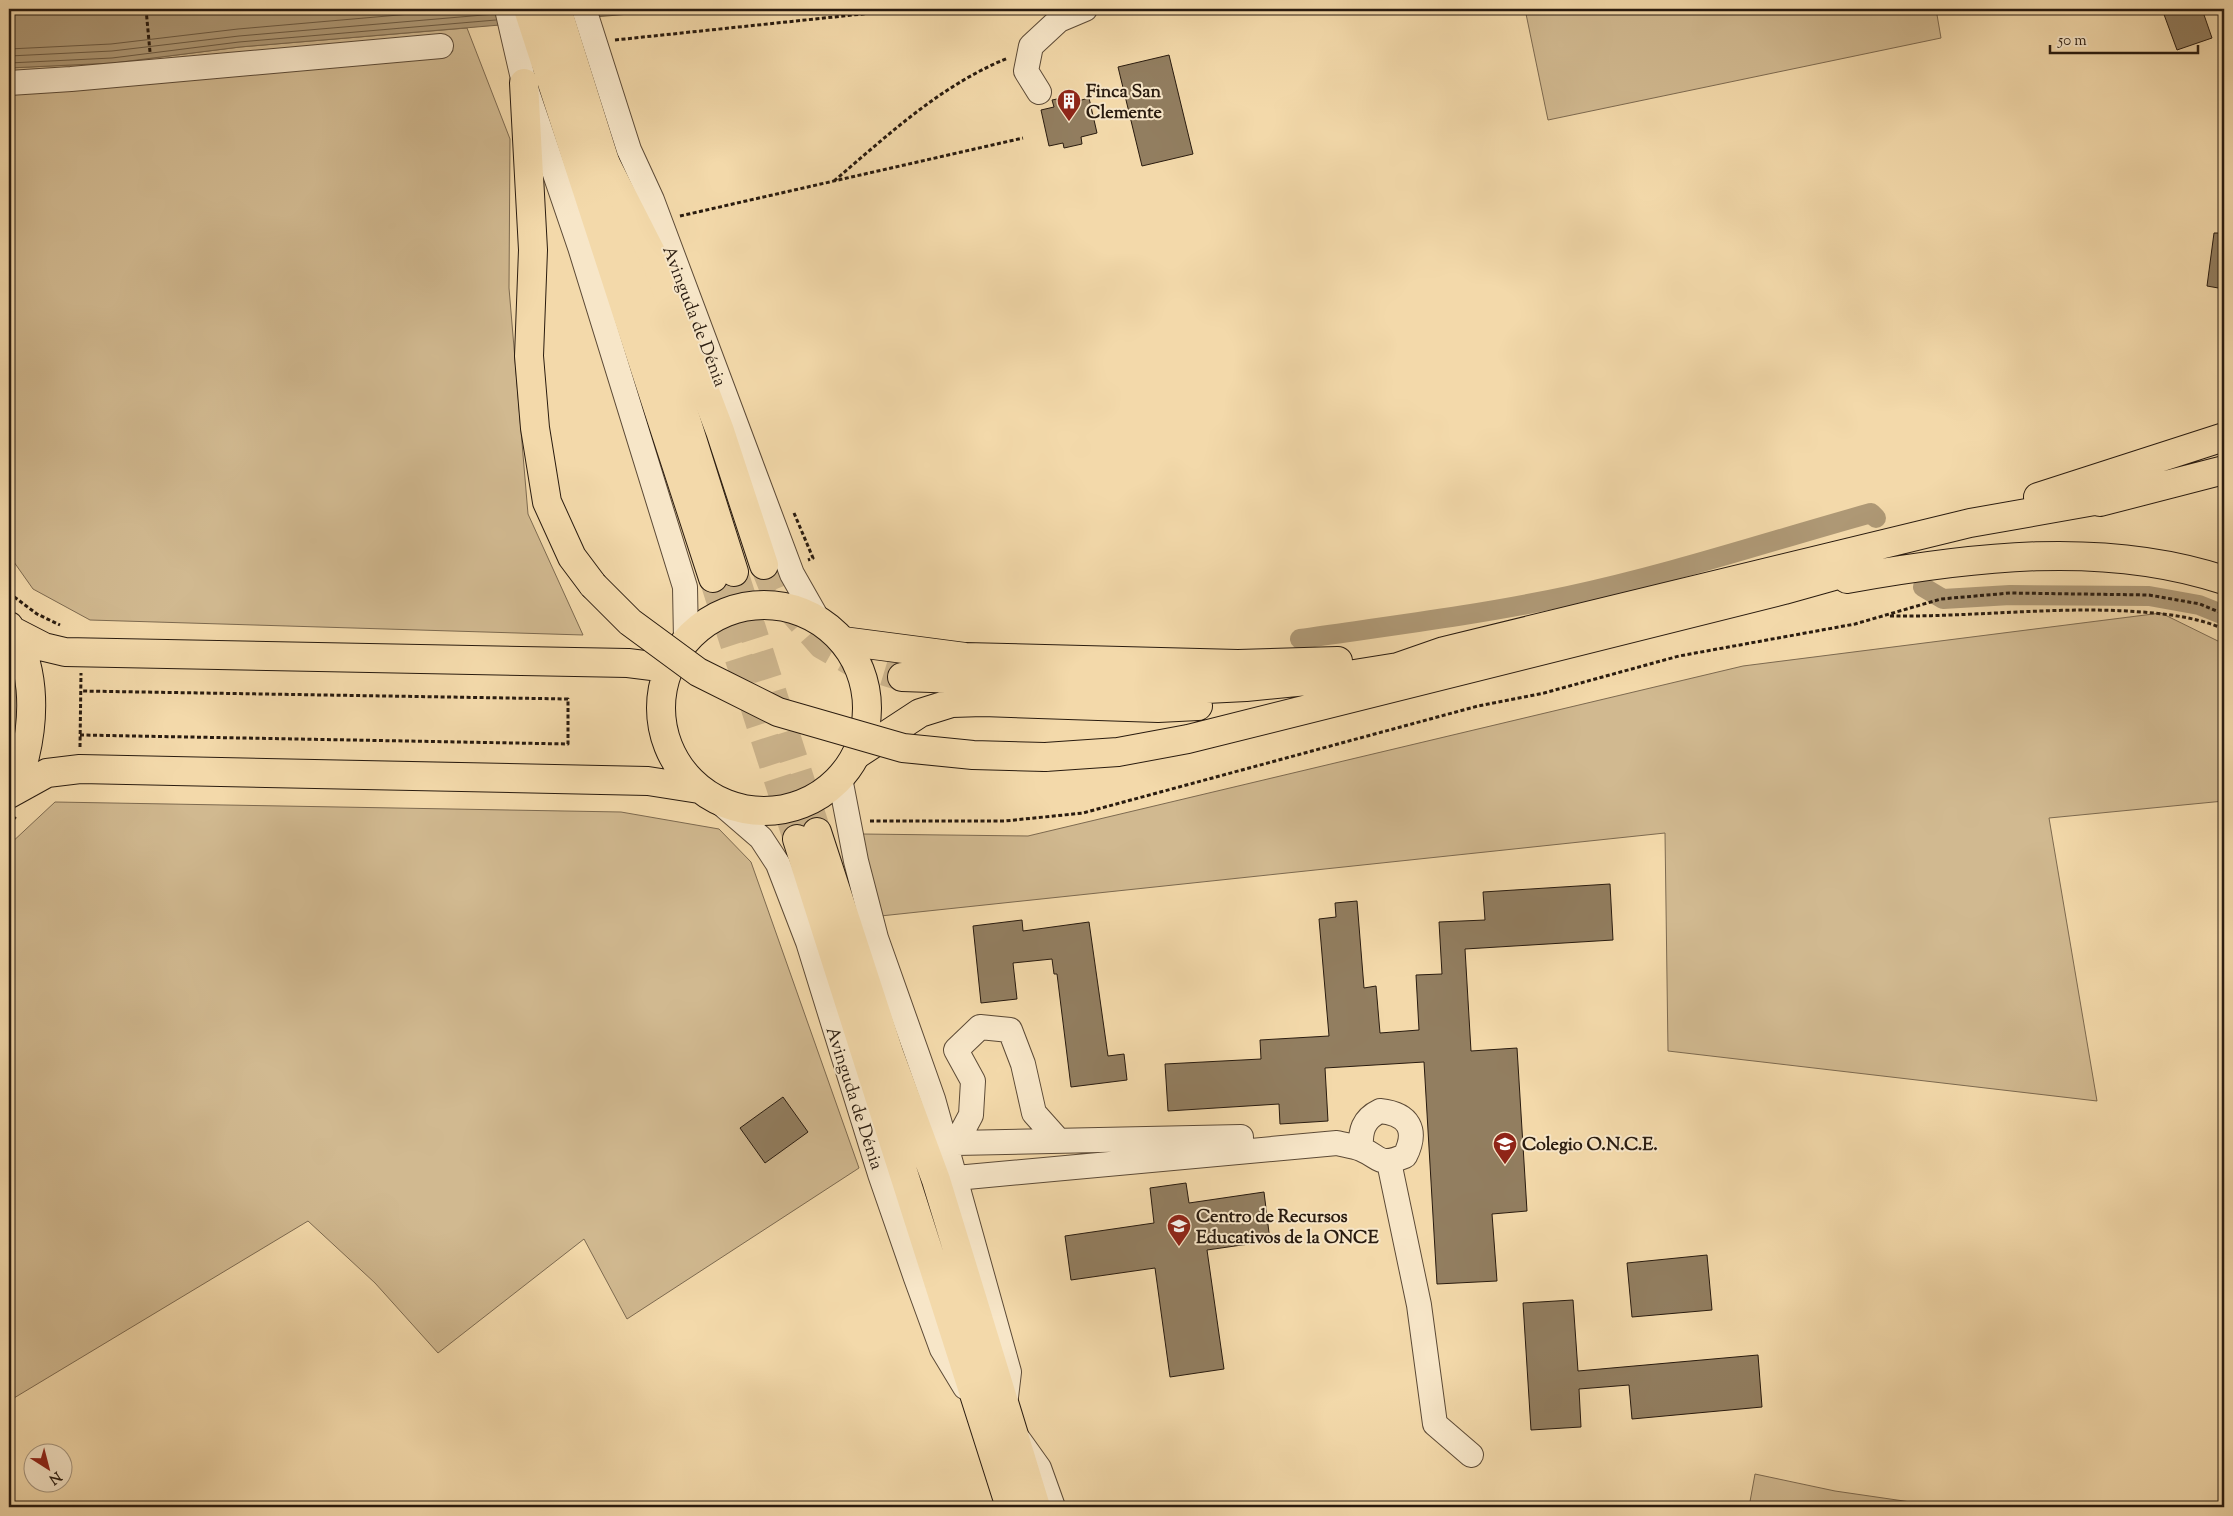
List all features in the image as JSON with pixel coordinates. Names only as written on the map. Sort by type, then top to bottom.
[{"type":"main road","name":"Avinguda de Dénia","points":[[528,9],[518,25],[724,575],[603,158],[574,20]]},
{"type":"main road","points":[[524,83],[533,250],[529,356],[535,428],[547,502],[572,556],[593,585],[630,622],[698,672],[778,712],[903,748],[973,755],[1045,757],[1118,752],[1188,739],[1447,662],[1970,523],[2117,497]]},
{"type":"main road","points":[[603,158],[655,260],[720,431],[777,565]]},
{"type":"main road","points":[[1970,523],[2040,496],[2224,437]]},
{"type":"main road","points":[[1784,590],[2117,497],[2224,470]]},
{"type":"main road","points":[[856,755],[920,714],[952,703],[983,702],[1158,708],[1250,704],[1784,590],[1910,568],[1987,559],[2067,556],[2126,560],[2161,565],[2224,580]]},
{"type":"main road","points":[[758,604],[788,607],[817,618],[843,641],[857,661],[865,684],[868,708],[865,732],[856,755],[840,778],[811,800],[779,810],[751,811],[734,807],[708,794],[683,773],[671,754],[663,734],[660,712],[662,690],[668,668],[686,640],[705,623],[730,610],[758,604]]},
{"type":"main road","points":[[10,628],[44,646],[66,652],[628,663],[668,668]]},
{"type":"main road","points":[[10,628],[25,662],[30,684],[32,715],[13,799]]},
{"type":"main road","points":[[843,641],[965,657],[1238,664],[1363,660],[1447,662]]},
{"type":"main road","points":[[902,677],[1186,690],[1236,688],[1317,680],[1398,667],[1447,662]]},
{"type":"main road","points":[[13,799],[48,773],[80,769],[648,781],[708,794]]},
{"type":"main road","name":"Avinguda de Dénia","points":[[807,836],[998,1415],[1036,1507]]},
{"type":"main road","name":"Avinguda de Dénia","points":[[998,1415],[994,1458],[1010,1507]]},
{"type":"street","points":[[1040,92],[1026,71],[1031,46],[1059,20],[1085,9]]},
{"type":"street","name":"Avinguda de Dénia","points":[[574,20],[652,200],[777,565],[817,618]]},
{"type":"street","points":[[518,25],[524,83],[580,247],[685,587],[686,640]]},
{"type":"street","points":[[9,83],[441,46]]},
{"type":"street","name":"Avinguda de Dénia","points":[[840,778],[856,861],[876,938],[933,1099],[950,1140],[956,1178],[1009,1372],[998,1415]]},
{"type":"street","name":"Avinguda de Dénia","points":[[708,794],[761,838],[778,864],[808,942],[880,1174],[942,1348],[1039,1468],[1053,1507]]},
{"type":"street","points":[[950,1140],[971,1116],[973,1081],[956,1050],[980,1027],[1010,1030],[1023,1064],[1034,1113],[1059,1141]]},
{"type":"street","points":[[1380,1111],[1399,1115],[1407,1122],[1412,1133],[1410,1145],[1405,1156],[1389,1162],[1373,1158],[1361,1141],[1366,1120],[1380,1111]]},
{"type":"street","points":[[950,1140],[1361,1141]]},
{"type":"street","points":[[956,1178],[1361,1141]]},
{"type":"street","points":[[1389,1162],[1420,1305],[1435,1424],[1471,1455]]},
{"type":"street","name":"Avinguda de Dénia","points":[[994,1458],[995,1507]]},
{"type":"path","points":[[146,9],[152,72]]},
{"type":"path","points":[[614,48],[612,40],[910,9]]},
{"type":"path","points":[[834,181],[912,114],[978,70],[1014,55]]},
{"type":"path","points":[[672,218],[1022,138]]},
{"type":"path","points":[[777,565],[813,558],[791,505]]},
{"type":"path","points":[[9,593],[37,614],[63,627]]},
{"type":"path","points":[[850,823],[885,820],[1005,821],[1083,813],[1478,706],[1544,693],[1679,656],[1855,624],[1941,599],[2010,594],[2149,595],[2200,604],[2224,614]]},
{"type":"path","points":[[1886,616],[1929,616],[2050,610],[2106,610],[2188,618],[2224,629]]},
{"type":"path","points":[[80,769],[81,652]]},
{"type":"path","points":[[80,735],[568,744],[568,699],[81,691]]},
{"type":"path","points":[[9,825],[13,799]]},
{"type":"shaded area","points":[[1525,9],[1936,9],[1941,38],[1548,120]]},
{"type":"shaded area","points":[[467,28],[510,139],[509,288],[528,514],[583,635],[90,620],[33,589],[9,555],[9,68],[113,63],[240,47]]},
{"type":"shaded area","points":[[2161,613],[2224,644],[2224,801],[2049,818],[2097,1101],[1668,1051],[1665,833],[871,917],[862,834],[1028,836],[1743,666]]},
{"type":"shaded area","points":[[55,802],[621,812],[719,829],[751,862],[859,1168],[627,1319],[584,1239],[438,1353],[375,1283],[308,1221],[9,1401],[9,845]]},
{"type":"shaded area","points":[[1755,1474],[1835,1491],[1945,1507],[1749,1507]]},
{"type":"water","points":[[9,9],[689,9],[240,47],[113,63],[9,68]]},
{"type":"building","points":[[2162,9],[2202,9],[2212,38],[2177,50]]},
{"type":"building","points":[[1169,55],[1193,154],[1142,166],[1118,67]]},
{"type":"building","name":"Finca San Clemente","points":[[1072,96],[1074,102],[1089,98],[1097,133],[1081,137],[1082,144],[1064,148],[1063,143],[1049,146],[1041,110],[1054,107],[1052,100]]},
{"type":"building","points":[[2214,233],[2224,233],[2224,289],[2207,286]]},
{"type":"building","points":[[1610,884],[1613,940],[1465,949],[1471,1051],[1517,1048],[1527,1211],[1492,1214],[1497,1281],[1437,1284],[1424,1062],[1325,1068],[1328,1121],[1280,1124],[1279,1104],[1168,1111],[1165,1064],[1261,1059],[1260,1040],[1329,1036],[1319,919],[1336,917],[1335,903],[1357,901],[1364,988],[1376,986],[1380,1033],[1419,1030],[1416,975],[1442,974],[1439,922],[1485,920],[1483,892]]},
{"type":"building","points":[[1022,920],[1023,931],[1089,922],[1108,1056],[1124,1054],[1127,1080],[1071,1087],[1057,974],[1054,974],[1052,959],[1013,963],[1017,999],[981,1003],[973,926]]},
{"type":"building","points":[[783,1097],[808,1132],[765,1163],[740,1128]]},
{"type":"building","points":[[1186,1183],[1189,1203],[1264,1192],[1270,1241],[1207,1250],[1224,1369],[1170,1377],[1155,1268],[1071,1280],[1065,1236],[1154,1223],[1150,1188]]},
{"type":"building","points":[[1707,1255],[1712,1310],[1632,1317],[1627,1263]]},
{"type":"building","points":[[1573,1300],[1578,1371],[1758,1355],[1762,1407],[1632,1419],[1629,1385],[1579,1389],[1581,1427],[1531,1430],[1523,1303]]},
{"type":"waterway","points":[[1300,639],[1468,615],[1535,603],[1683,567],[1871,513],[1876,518]]},
{"type":"waterway","points":[[1923,587],[1943,599],[2010,595],[2149,596],[2199,605],[2224,615]]},
{"type":"tunnel","points":[[764,565],[774,590],[822,645],[850,661],[902,677]]},
{"type":"tunnel","points":[[734,572],[817,832]]},
{"type":"tunnel","points":[[713,578],[797,839]]},
{"type":"place","name":"Finca San Clemente","points":[[1069,122]]},
{"type":"place","name":"Colegio O.N.C.E.","points":[[1505,1165]]},
{"type":"place","name":"Centro de Recursos Educativos de la ONCE","points":[[1179,1247]]}]
